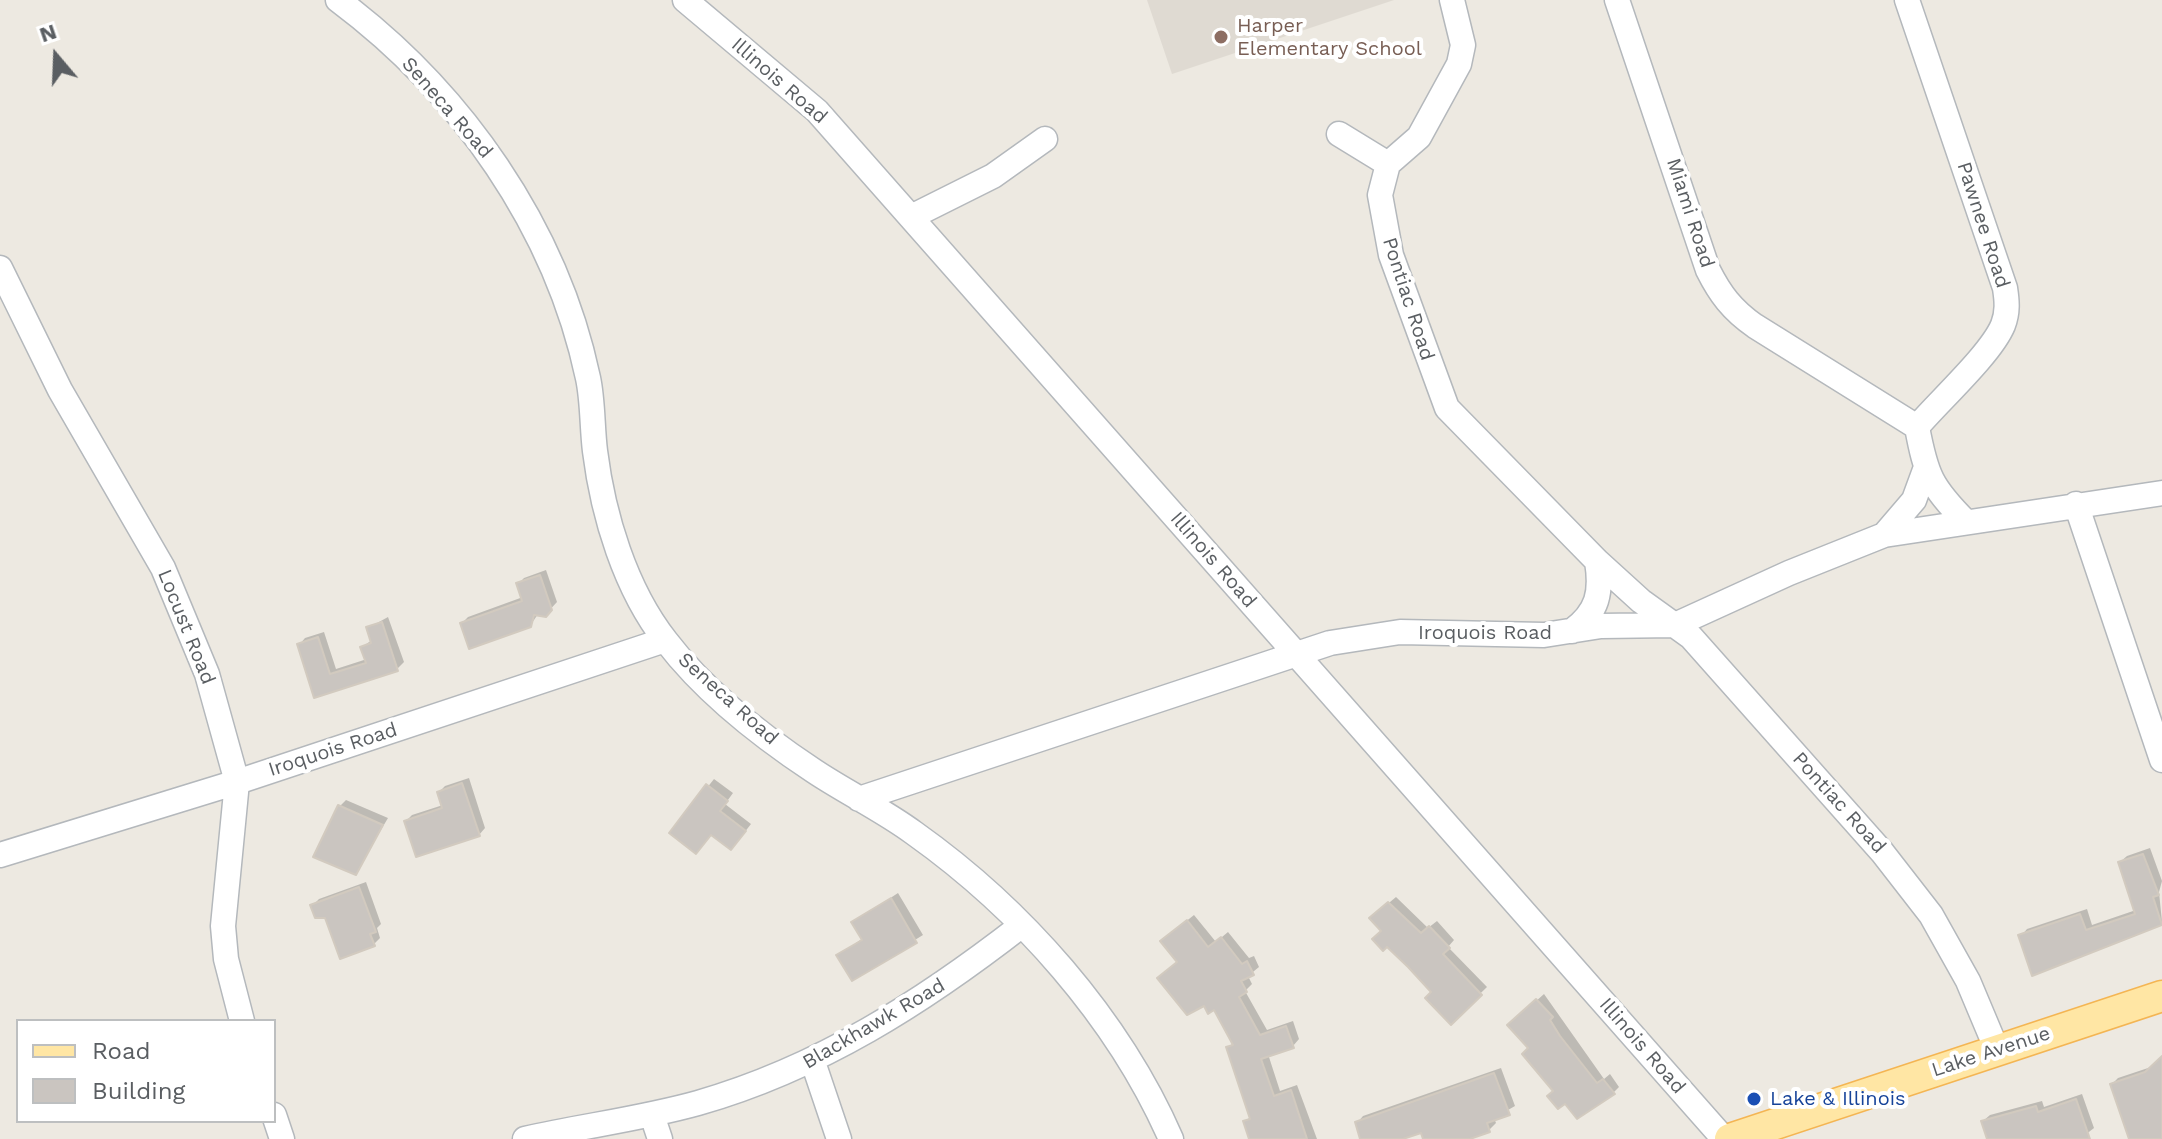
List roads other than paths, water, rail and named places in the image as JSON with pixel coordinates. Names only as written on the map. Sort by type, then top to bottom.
[{"type":"main road","name":"Lake Avenue","points":[[1727,1139],[2162,996]]},
{"type":"street","name":"Seneca Road","points":[[338,0],[398,51],[473,133],[500,171],[543,244],[576,327],[589,382],[601,492],[620,554],[665,640],[756,729],[913,832],[958,867],[1022,925],[1108,1030],[1137,1074],[1171,1139]]},
{"type":"street","name":"Illinois Road","points":[[685,0],[817,111],[1727,1139]]},
{"type":"street","points":[[1339,134],[1388,164],[1419,137],[1459,64],[1463,45],[1452,0]]},
{"type":"street","name":"Miami Road","points":[[1617,0],[1708,270],[1719,292],[1733,311],[1917,427]]},
{"type":"street","name":"Pawnee Road","points":[[1907,0],[2005,288],[2007,310],[2002,328],[1990,344],[1917,427]]},
{"type":"street","points":[[911,217],[993,176],[1045,139]]},
{"type":"street","name":"Pontiac Road","points":[[1388,164],[1381,187],[1382,220],[1391,255],[1447,408],[1458,423],[1597,561],[1641,601],[1691,637],[1872,841],[1923,904],[1968,981],[1997,1050]]},
{"type":"street","name":"Locust Road","points":[[0,268],[60,390],[163,568],[207,674],[237,782],[223,926],[226,959],[241,1019]]},
{"type":"street","points":[[1917,427],[1925,470],[1934,487],[1966,522]]},
{"type":"street","points":[[1884,535],[1914,500],[1925,470]]},
{"type":"street","name":"Iroquois Road","points":[[859,799],[1364,635],[1400,632],[1491,636],[1601,626],[1675,625],[1789,573],[1884,535],[2162,493]]},
{"type":"street","points":[[2076,504],[2162,760]]},
{"type":"street","points":[[1572,631],[1595,609],[1600,579],[1597,561]]},
{"type":"street","name":"Iroquois Road","points":[[0,855],[237,782],[665,640]]},
{"type":"street","name":"Blackhawk Road","points":[[525,1139],[652,1115],[753,1086],[813,1062],[951,980],[1022,925]]},
{"type":"street","points":[[813,1062],[839,1139]]},
{"type":"street","points":[[652,1115],[660,1139]]},
{"type":"place","name":"Harper Elementary School","points":[[1221,37]]},
{"type":"place","name":"Lake & Illinois","points":[[1754,1099]]}]
